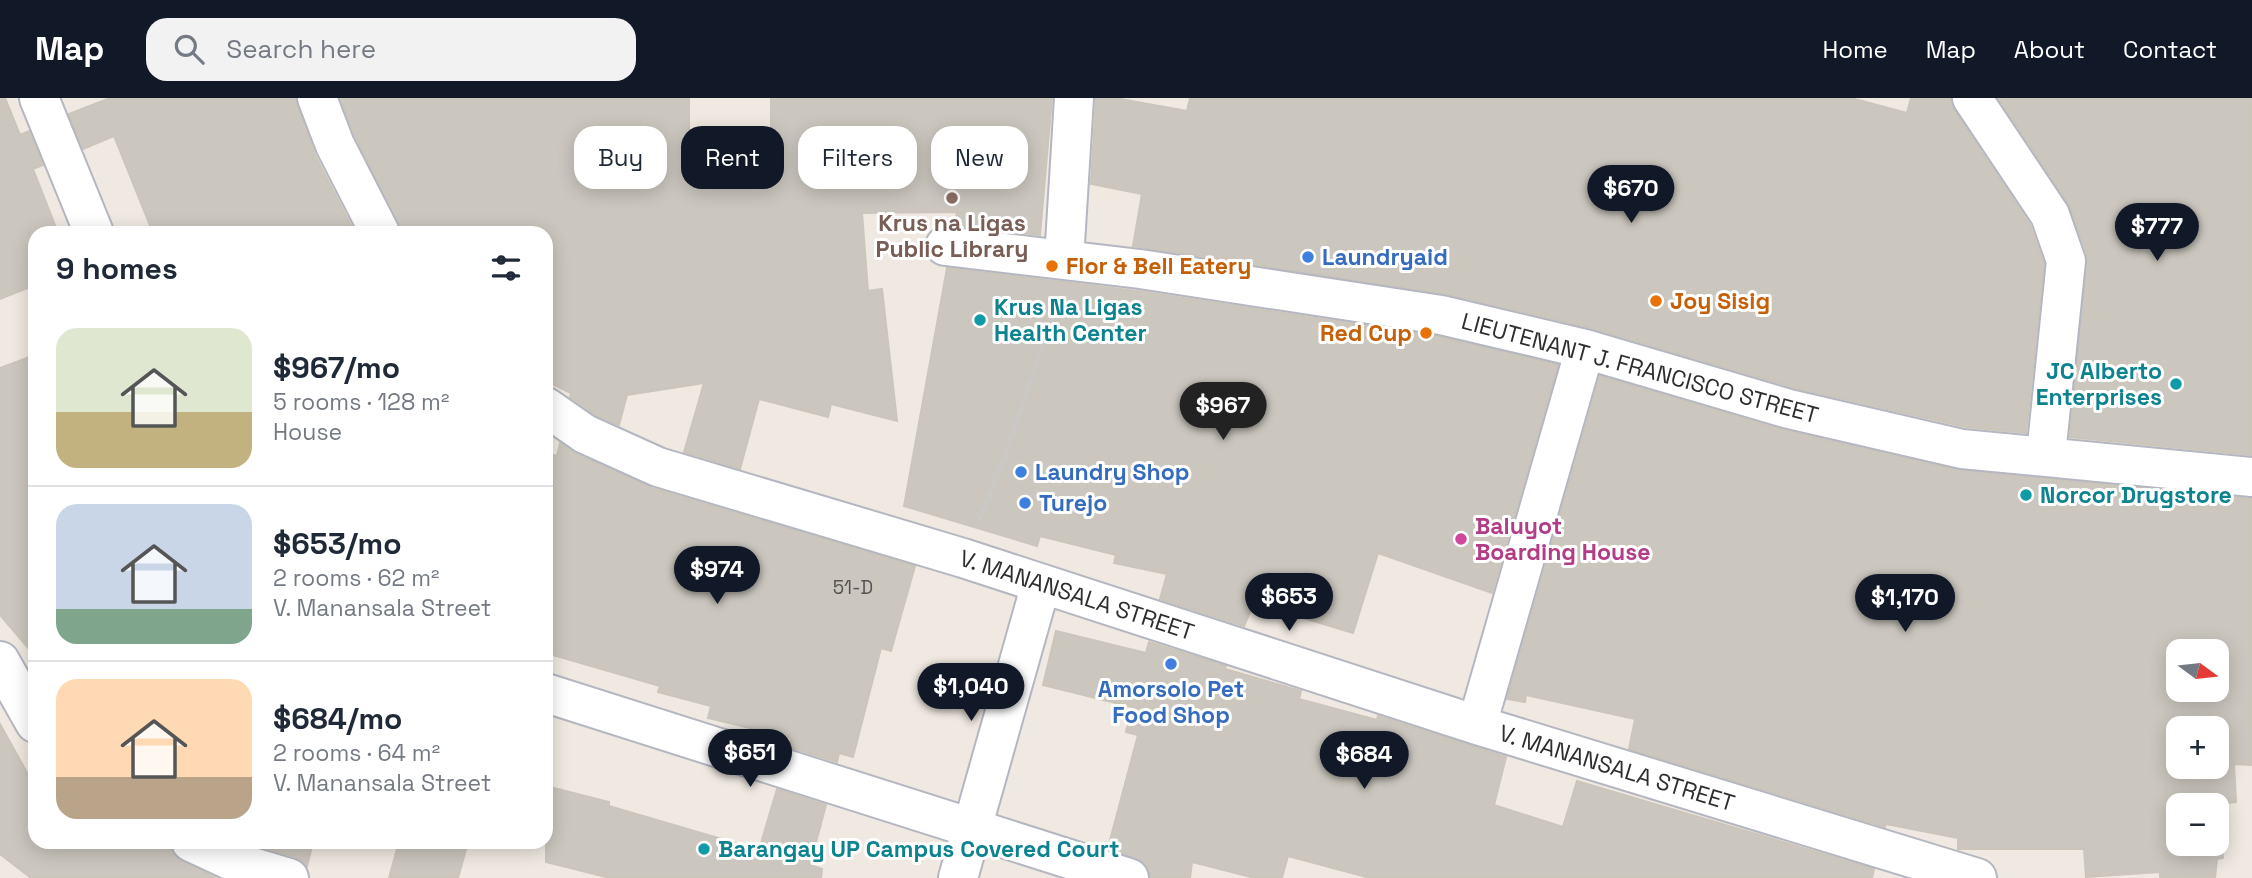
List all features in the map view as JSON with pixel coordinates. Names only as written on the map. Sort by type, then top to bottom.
[{"type":"street","points":[[40,98],[91,226]]},
{"type":"street","points":[[317,98],[335,145],[376,226]]},
{"type":"street","points":[[1064,260],[1074,98]]},
{"type":"street","points":[[1972,98],[2050,215],[2066,261],[2046,455]]},
{"type":"street","name":"LIEUTENANT J. FRANCISCO STREET","points":[[945,246],[1064,260],[1441,315],[1584,349],[1789,409],[1962,449],[2046,455],[2252,477]]},
{"type":"street","points":[[1477,725],[1584,349]]},
{"type":"street","name":"V. MANANSALA STREET","points":[[553,412],[585,434],[658,467],[963,558],[1477,725],[1977,878]]},
{"type":"street","points":[[958,878],[1041,584]]},
{"type":"street","points":[[0,661],[28,711]]},
{"type":"street","points":[[553,695],[1129,878]]},
{"type":"street","points":[[206,849],[232,861],[289,878]]},
{"type":"path","points":[[963,558],[1002,464],[1058,307],[1064,260]]},
{"type":"building","points":[[0,98],[5,98],[20,135],[29,131],[43,165],[33,169],[55,226],[28,226],[28,288],[0,299]]},
{"type":"building","points":[[110,98],[296,98],[315,155],[351,226],[150,226],[114,136],[83,149],[69,114]]},
{"type":"building","points":[[340,98],[689,98],[689,126],[681,126],[681,189],[784,189],[784,126],[771,126],[771,98],[1052,98],[1040,235],[955,225],[957,212],[862,213],[868,291],[882,289],[897,421],[831,404],[828,417],[759,399],[740,469],[684,452],[704,383],[627,395],[619,425],[596,415],[570,397],[571,393],[553,384],[553,226],[399,226],[355,136]]},
{"type":"building","points":[[1096,98],[1115,98],[1187,111],[1190,98],[1851,98],[1907,113],[1911,98],[1950,98],[1954,110],[2030,225],[2044,264],[2026,433],[1966,427],[1795,388],[1591,328],[1446,294],[1133,246],[1142,194],[1091,184]]},
{"type":"building","points":[[1998,98],[2252,98],[2252,455],[2070,437],[2087,254],[2068,203]]},
{"type":"building","points":[[947,268],[1137,291],[1437,336],[1558,365],[1492,593],[1378,553],[1353,633],[1254,603],[1244,626],[1160,599],[1167,574],[1114,563],[1116,555],[1040,536],[1037,546],[904,506]]},
{"type":"building","points":[[28,358],[28,648],[0,615],[0,368]]},
{"type":"building","points":[[1600,376],[1783,430],[1957,470],[2252,499],[2252,765],[2234,764],[2236,802],[2229,803],[2229,793],[2166,793],[2166,856],[2223,856],[2217,859],[2215,878],[2160,878],[2160,872],[2086,877],[2084,849],[1958,849],[1958,838],[1886,824],[1885,827],[1629,749],[1635,719],[1526,695],[1525,702],[1507,699]]},
{"type":"building","points":[[560,443],[576,454],[652,488],[915,566],[891,651],[881,648],[853,757],[839,753],[837,762],[789,747],[791,738],[708,718],[711,706],[658,692],[660,686],[553,655],[553,455],[557,456]]},
{"type":"building","points":[[1056,631],[1146,653],[1149,642],[1226,666],[1225,669],[1301,691],[1299,699],[1377,720],[1378,716],[1506,757],[1494,805],[1563,827],[1577,781],[1874,869],[1872,878],[1370,878],[1288,856],[1282,878],[1255,878],[1192,862],[1190,878],[1150,878],[1145,863],[1108,848],[1138,735],[1126,732],[1132,707],[1043,685]]},
{"type":"building","points":[[0,724],[28,774],[28,849],[172,849],[181,861],[217,878],[31,878],[0,854]]},
{"type":"building","points":[[553,788],[609,802],[609,806],[759,850],[777,789],[826,805],[810,865],[822,869],[821,878],[610,878],[546,862],[546,849],[553,849]]},
{"type":"building","points":[[268,849],[311,849],[307,866],[295,857]]},
{"type":"building","points":[[397,849],[466,849],[458,878],[389,878]]},
{"type":"place","name":"Krus na Ligas Public Library","points":[[952,198]]},
{"type":"place","name":"Laundryaid","points":[[1308,257]]},
{"type":"place","name":"Flor & Bell Eatery","points":[[1052,266]]},
{"type":"place","name":"Joy Sisig","points":[[1656,301]]},
{"type":"place","name":"Krus Na Ligas Health Center","points":[[980,320]]},
{"type":"place","name":"Red Cup","points":[[1426,333]]},
{"type":"place","name":"JC Alberto Enterprises","points":[[2176,384]]},
{"type":"place","name":"Laundry Shop","points":[[1021,472]]},
{"type":"place","name":"Norcor Drugstore","points":[[2026,495]]},
{"type":"place","name":"Turejo","points":[[1025,503]]},
{"type":"place","name":"Baluyot Boarding House","points":[[1461,539]]},
{"type":"place","name":"Amorsolo Pet Food Shop","points":[[1171,664]]},
{"type":"place","name":"Barangay UP Campus Covered Court","points":[[704,849]]}]
